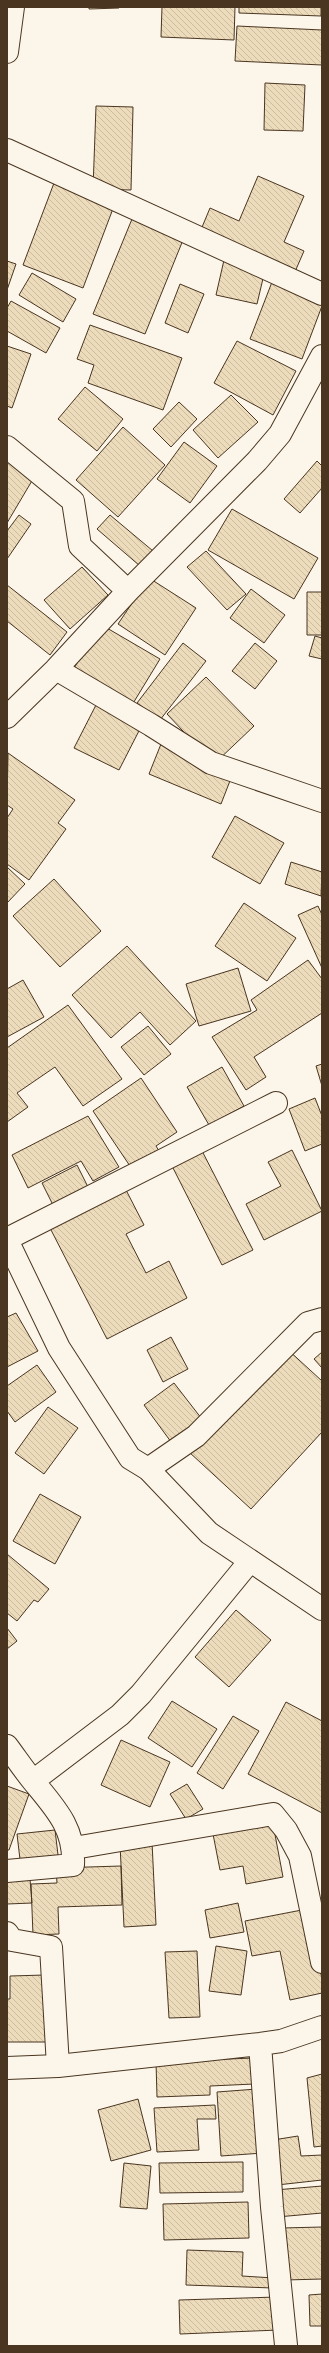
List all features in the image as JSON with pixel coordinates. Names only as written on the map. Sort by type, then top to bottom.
[{"type":"street","points":[[7,52],[13,7]]},
{"type":"street","points":[[7,150],[322,294]]},
{"type":"street","points":[[7,717],[56,669],[128,591],[258,461],[280,434],[322,356]]},
{"type":"street","points":[[7,447],[74,501],[80,546],[128,591]]},
{"type":"street","points":[[56,669],[151,725],[211,763],[322,801]]},
{"type":"street","points":[[276,1103],[7,1240],[59,1348],[130,1458],[148,1469],[209,1533],[322,1609]]},
{"type":"street","points":[[148,1469],[196,1436],[308,1323],[322,1318]]},
{"type":"street","points":[[33,1781],[120,1715],[141,1694],[250,1561]]},
{"type":"street","points":[[7,1746],[33,1781],[54,1804],[70,1834],[74,1848],[73,1865],[7,1871]]},
{"type":"street","points":[[74,1848],[273,1814],[286,1830],[300,1856],[322,1962]]},
{"type":"street","points":[[7,1933],[12,1940],[51,1947],[58,2066]]},
{"type":"street","points":[[7,2068],[58,2066],[260,2044],[281,2041],[322,2027]]},
{"type":"street","points":[[260,2044],[272,2207],[286,2345]]},
{"type":"building","points":[[89,7],[119,7],[119,8],[89,9]]},
{"type":"building","points":[[162,7],[235,7],[234,40],[161,37]]},
{"type":"building","points":[[239,7],[321,7],[321,16],[239,13]]},
{"type":"building","points":[[237,26],[322,30],[322,65],[235,61]]},
{"type":"building","points":[[265,83],[305,85],[303,131],[264,130]]},
{"type":"building","points":[[96,106],[133,107],[131,190],[93,189]]},
{"type":"building","points":[[258,176],[304,196],[284,242],[304,251],[294,274],[200,232],[210,208],[239,221]]},
{"type":"building","points":[[54,183],[114,206],[83,288],[23,265]]},
{"type":"building","points":[[132,219],[183,240],[145,334],[93,314]]},
{"type":"building","points":[[224,260],[265,270],[257,304],[216,295]]},
{"type":"building","points":[[7,261],[16,264],[7,290]]},
{"type":"building","points":[[32,273],[76,299],[63,322],[19,295]]},
{"type":"building","points":[[272,282],[322,301],[322,306],[302,359],[250,339]]},
{"type":"building","points":[[180,284],[204,294],[188,333],[165,323]]},
{"type":"building","points":[[11,301],[60,328],[46,353],[7,331],[7,308]]},
{"type":"building","points":[[90,325],[182,358],[163,410],[88,383],[94,365],[77,359]]},
{"type":"building","points":[[237,341],[296,371],[273,415],[214,383]]},
{"type":"building","points":[[7,346],[31,354],[12,408],[7,406]]},
{"type":"building","points":[[85,387],[123,419],[97,451],[58,419]]},
{"type":"building","points":[[231,395],[258,422],[218,458],[193,430]]},
{"type":"building","points":[[179,402],[197,419],[171,447],[153,429]]},
{"type":"building","points":[[123,427],[165,465],[118,517],[76,480]]},
{"type":"building","points":[[184,442],[217,466],[190,503],[157,479]]},
{"type":"building","points":[[7,457],[36,474],[7,523]]},
{"type":"building","points":[[317,461],[322,466],[322,488],[300,513],[284,499]]},
{"type":"building","points":[[232,509],[318,558],[294,599],[208,550]]},
{"type":"building","points":[[19,515],[31,524],[7,559],[7,531]]},
{"type":"building","points":[[110,515],[153,551],[140,566],[97,529]]},
{"type":"building","points":[[206,551],[246,594],[227,610],[187,567]]},
{"type":"building","points":[[82,567],[108,595],[70,629],[44,600]]},
{"type":"building","points":[[149,578],[196,608],[165,655],[118,624]]},
{"type":"building","points":[[7,585],[67,632],[50,655],[7,621]]},
{"type":"building","points":[[251,589],[285,615],[264,643],[230,618]]},
{"type":"building","points":[[307,592],[322,592],[322,635],[307,635]]},
{"type":"building","points":[[100,624],[160,659],[132,705],[73,670]]},
{"type":"building","points":[[315,636],[322,638],[322,659],[309,656]]},
{"type":"building","points":[[183,643],[206,661],[160,720],[137,703]]},
{"type":"building","points":[[255,643],[277,661],[255,689],[232,671]]},
{"type":"building","points":[[206,677],[254,726],[214,764],[167,714]]},
{"type":"building","points":[[97,703],[142,725],[119,770],[74,748]]},
{"type":"building","points":[[161,744],[233,773],[221,804],[149,774]]},
{"type":"building","points":[[8,753],[75,800],[58,823],[66,829],[29,880],[7,864],[7,818],[13,809],[7,805]]},
{"type":"building","points":[[235,816],[284,843],[260,884],[212,857]]},
{"type":"building","points":[[291,862],[322,872],[321,896],[285,884]]},
{"type":"building","points":[[7,867],[25,884],[7,903]]},
{"type":"building","points":[[54,879],[101,931],[60,967],[13,916]]},
{"type":"building","points":[[244,903],[296,938],[267,981],[215,946]]},
{"type":"building","points":[[318,906],[322,915],[322,968],[298,915]]},
{"type":"building","points":[[127,946],[196,1021],[170,1045],[140,1012],[111,1038],[72,995]]},
{"type":"building","points":[[308,960],[322,979],[322,1013],[254,1057],[266,1077],[246,1090],[212,1037],[257,1010],[251,1000]]},
{"type":"building","points":[[238,968],[251,1011],[199,1026],[186,984]]},
{"type":"building","points":[[23,980],[44,1017],[7,1037],[7,989]]},
{"type":"building","points":[[68,1005],[122,1079],[83,1106],[55,1067],[17,1093],[28,1107],[7,1122],[7,1048]]},
{"type":"building","points":[[148,1026],[171,1054],[144,1075],[121,1047]]},
{"type":"building","points":[[322,1064],[322,1086],[316,1066]]},
{"type":"building","points":[[222,1067],[244,1106],[209,1125],[187,1087]]},
{"type":"building","points":[[141,1078],[177,1132],[156,1146],[161,1154],[134,1172],[93,1111]]},
{"type":"building","points":[[315,1098],[322,1116],[322,1144],[305,1151],[289,1109]]},
{"type":"building","points":[[88,1116],[119,1167],[93,1181],[81,1161],[28,1188],[12,1155]]},
{"type":"building","points":[[200,1147],[253,1250],[222,1265],[170,1162]]},
{"type":"building","points":[[292,1150],[322,1211],[264,1240],[246,1204],[281,1186],[268,1162]]},
{"type":"building","points":[[77,1165],[91,1193],[56,1211],[42,1183]]},
{"type":"building","points":[[126,1190],[144,1225],[126,1234],[146,1273],[169,1261],[187,1298],[107,1339],[50,1228]]},
{"type":"building","points":[[16,1313],[38,1351],[7,1367],[7,1317]]},
{"type":"building","points":[[171,1337],[188,1369],[163,1382],[147,1350]]},
{"type":"building","points":[[286,1348],[322,1381],[322,1432],[251,1509],[189,1452]]},
{"type":"building","points":[[322,1352],[322,1368],[314,1359]]},
{"type":"building","points":[[37,1365],[56,1392],[15,1422],[7,1411],[7,1386]]},
{"type":"building","points":[[174,1383],[205,1423],[174,1446],[144,1405]]},
{"type":"building","points":[[48,1407],[78,1428],[44,1474],[15,1453]]},
{"type":"building","points":[[40,1494],[81,1517],[55,1564],[13,1541]]},
{"type":"building","points":[[7,1554],[49,1589],[38,1602],[34,1600],[17,1621],[7,1613]]},
{"type":"building","points":[[236,1610],[271,1640],[229,1687],[195,1657]]},
{"type":"building","points":[[7,1628],[17,1641],[7,1649]]},
{"type":"building","points":[[172,1701],[217,1729],[192,1767],[148,1738]]},
{"type":"building","points":[[286,1702],[322,1721],[322,1813],[248,1774]]},
{"type":"building","points":[[233,1716],[259,1731],[223,1789],[197,1773]]},
{"type":"building","points":[[121,1740],[170,1762],[150,1807],[101,1785]]},
{"type":"building","points":[[187,1784],[203,1809],[186,1819],[170,1794]]},
{"type":"building","points":[[7,1786],[29,1794],[9,1850],[7,1850]]},
{"type":"building","points":[[273,1824],[283,1877],[246,1884],[243,1866],[220,1870],[213,1834]]},
{"type":"building","points":[[55,1830],[59,1863],[21,1868],[17,1834]]},
{"type":"building","points":[[152,1842],[156,1925],[124,1927],[120,1844]]},
{"type":"building","points":[[121,1866],[122,1905],[58,1907],[59,1934],[33,1935],[31,1884],[57,1883],[56,1868]]},
{"type":"building","points":[[30,1879],[32,1903],[7,1904],[7,1880]]},
{"type":"building","points":[[238,1903],[244,1932],[210,1938],[205,1910]]},
{"type":"building","points":[[307,1909],[322,1979],[322,1993],[290,2000],[280,1951],[252,1956],[245,1921]]},
{"type":"building","points":[[216,1946],[247,1951],[241,1995],[209,1991]]},
{"type":"building","points":[[197,1951],[200,2017],[169,2018],[165,1952]]},
{"type":"building","points":[[45,1975],[46,2042],[7,2042],[7,1999],[10,1999],[10,1976]]},
{"type":"building","points":[[253,2058],[254,2084],[210,2086],[210,2095],[157,2097],[156,2062]]},
{"type":"building","points":[[322,2074],[322,2146],[314,2147],[307,2078]]},
{"type":"building","points":[[257,2089],[263,2153],[221,2156],[217,2092]]},
{"type":"building","points":[[138,2099],[151,2150],[111,2161],[98,2110]]},
{"type":"building","points":[[215,2105],[216,2119],[197,2119],[199,2150],[157,2152],[154,2108]]},
{"type":"building","points":[[298,2136],[301,2156],[322,2155],[322,2180],[277,2185],[273,2140]]},
{"type":"building","points":[[243,2162],[243,2192],[160,2193],[159,2163]]},
{"type":"building","points":[[124,2163],[151,2166],[147,2209],[120,2207]]},
{"type":"building","points":[[322,2186],[322,2213],[277,2217],[275,2190]]},
{"type":"building","points":[[248,2202],[249,2238],[164,2240],[163,2204]]},
{"type":"building","points":[[322,2227],[322,2279],[285,2280],[282,2228]]},
{"type":"building","points":[[187,2250],[243,2252],[242,2276],[274,2278],[273,2288],[186,2285]]},
{"type":"building","points":[[322,2294],[322,2326],[310,2326],[309,2295]]},
{"type":"building","points":[[277,2297],[279,2330],[180,2334],[179,2300]]}]
